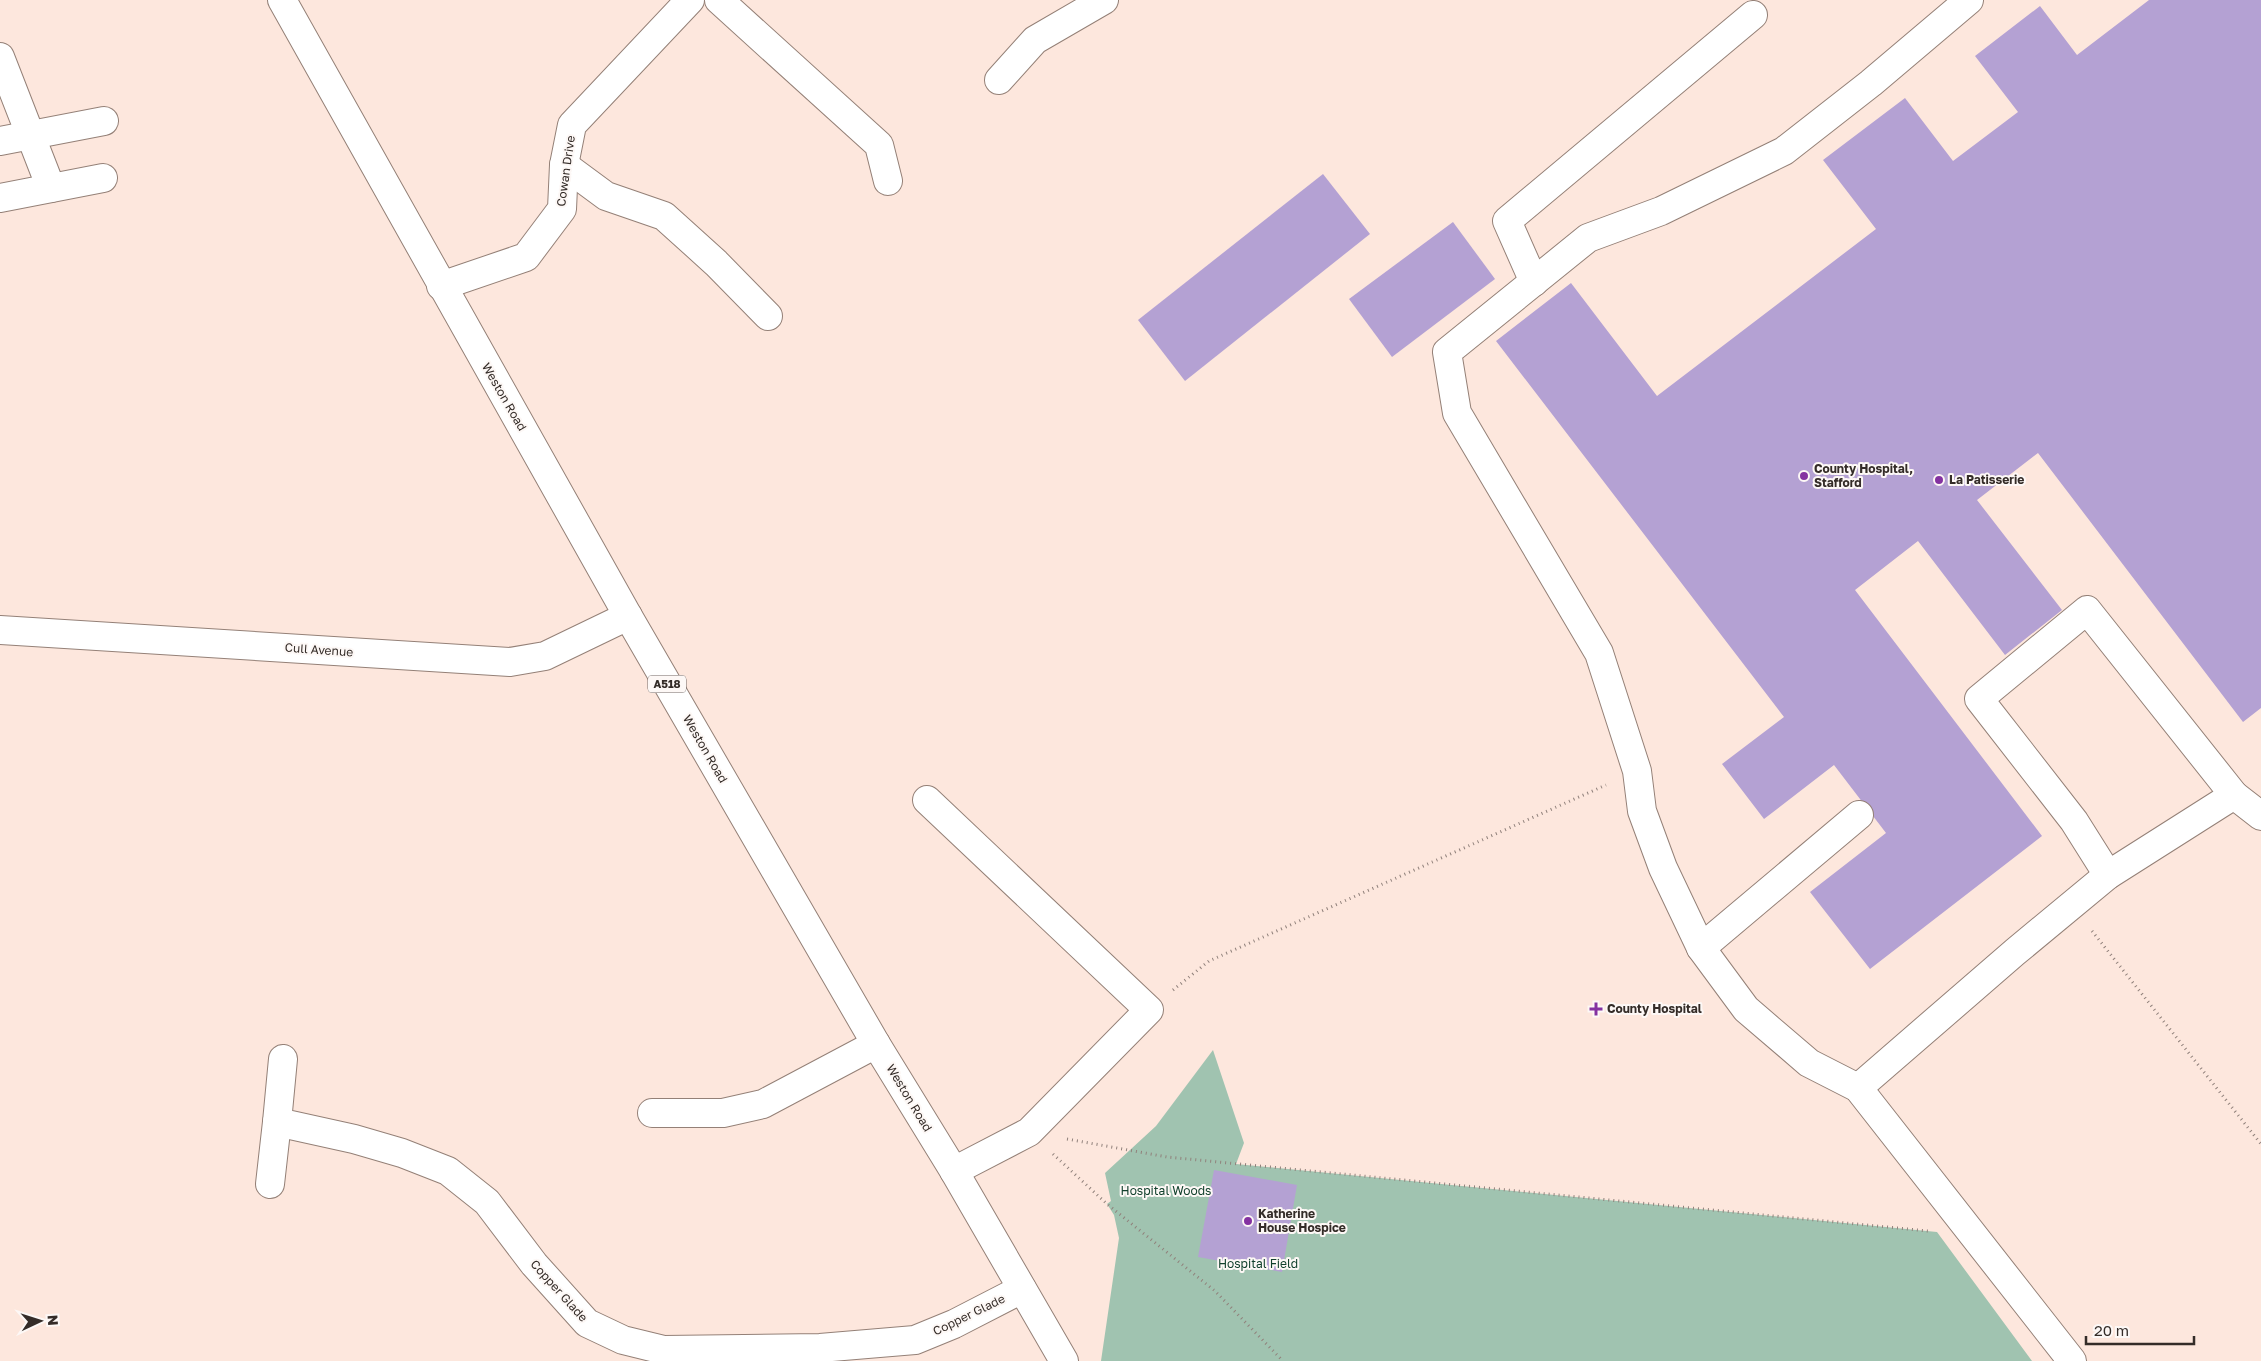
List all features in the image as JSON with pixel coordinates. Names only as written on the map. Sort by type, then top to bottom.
[{"type":"main road","name":"Weston Road","points":[[282,0],[628,616],[876,1044],[954,1171],[1064,1361]]},
{"type":"main road","name":"Cowan Drive","points":[[441,286],[526,257],[562,209],[564,165],[572,125],[690,0]]},
{"type":"main road","points":[[719,0],[879,144],[888,181]]},
{"type":"main road","points":[[999,80],[1035,40],[1104,0]]},
{"type":"main road","points":[[1969,0],[1871,83],[1784,151],[1661,211],[1588,238],[1448,352],[1456,413],[1599,653],[1637,771],[1642,811],[1663,868],[1701,948],[1746,1009],[1809,1063],[1858,1088],[2072,1361]]},
{"type":"main road","points":[[1534,282],[1507,222],[1753,15]]},
{"type":"main road","points":[[0,57],[51,188]]},
{"type":"main road","points":[[0,141],[104,121]]},
{"type":"main road","points":[[564,165],[606,196],[664,216],[716,263],[768,316]]},
{"type":"main road","points":[[0,198],[103,178]]},
{"type":"main road","points":[[2108,875],[2074,821],[1979,698],[2087,610],[2234,795],[2261,816]]},
{"type":"main road","name":"Cull Avenue","points":[[0,630],[510,662],[545,656],[628,616]]},
{"type":"main road","points":[[1858,1088],[2108,875],[2234,795]]},
{"type":"main road","points":[[927,800],[1149,1010],[1029,1132],[954,1171]]},
{"type":"main road","points":[[1701,948],[1859,815]]},
{"type":"main road","points":[[652,1113],[723,1113],[764,1104],[876,1044]]},
{"type":"main road","points":[[270,1184],[283,1059]]},
{"type":"main road","name":"Copper Glade","points":[[277,1122],[354,1139],[402,1153],[448,1172],[487,1202],[534,1264],[586,1323],[622,1340],[664,1350],[820,1348],[915,1340],[954,1324],[1022,1289]]},
{"type":"path","points":[[1149,1010],[1209,961],[1637,771]]},
{"type":"path","points":[[2071,905],[2261,1144]]},
{"type":"path","points":[[1029,1132],[1167,1157],[1973,1235]]},
{"type":"path","points":[[1029,1132],[1108,1204],[1214,1291],[1283,1361]]},
{"type":"green space","name":"Hospital Field","points":[[1213,1050],[1244,1143],[1236,1164],[1937,1232],[2032,1361],[1101,1361],[1119,1238],[1114,1215],[1107,1204],[1111,1201],[1105,1173],[1156,1126]]},
{"type":"building","name":"County Hospital, Stafford","points":[[2149,0],[2261,0],[2261,708],[2243,722],[2038,453],[1977,500],[2062,610],[2005,655],[1918,541],[1855,590],[2042,836],[1870,969],[1810,892],[1886,833],[1834,765],[1764,819],[1722,764],[1784,717],[1496,341],[1571,283],[1657,396],[1876,229],[1823,160],[1905,98],[1953,161],[2018,112],[1975,56],[2040,6],[2077,55]]},
{"type":"building","points":[[1323,174],[1370,234],[1185,381],[1138,320]]},
{"type":"building","points":[[1453,222],[1495,279],[1392,357],[1349,299]]},
{"type":"building","name":"Katherine House Hospice","points":[[1214,1170],[1297,1185],[1282,1272],[1198,1257]]},
{"type":"place","name":"County Hospital, Stafford","points":[[1804,476]]},
{"type":"place","name":"La Patisserie","points":[[1939,480]]},
{"type":"place","name":"County Hospital","points":[[1596,1009]]},
{"type":"place","name":"Katherine House Hospice","points":[[1248,1221]]},
{"type":"park label","name":"Hospital Woods","points":[[1166,1191]]}]
